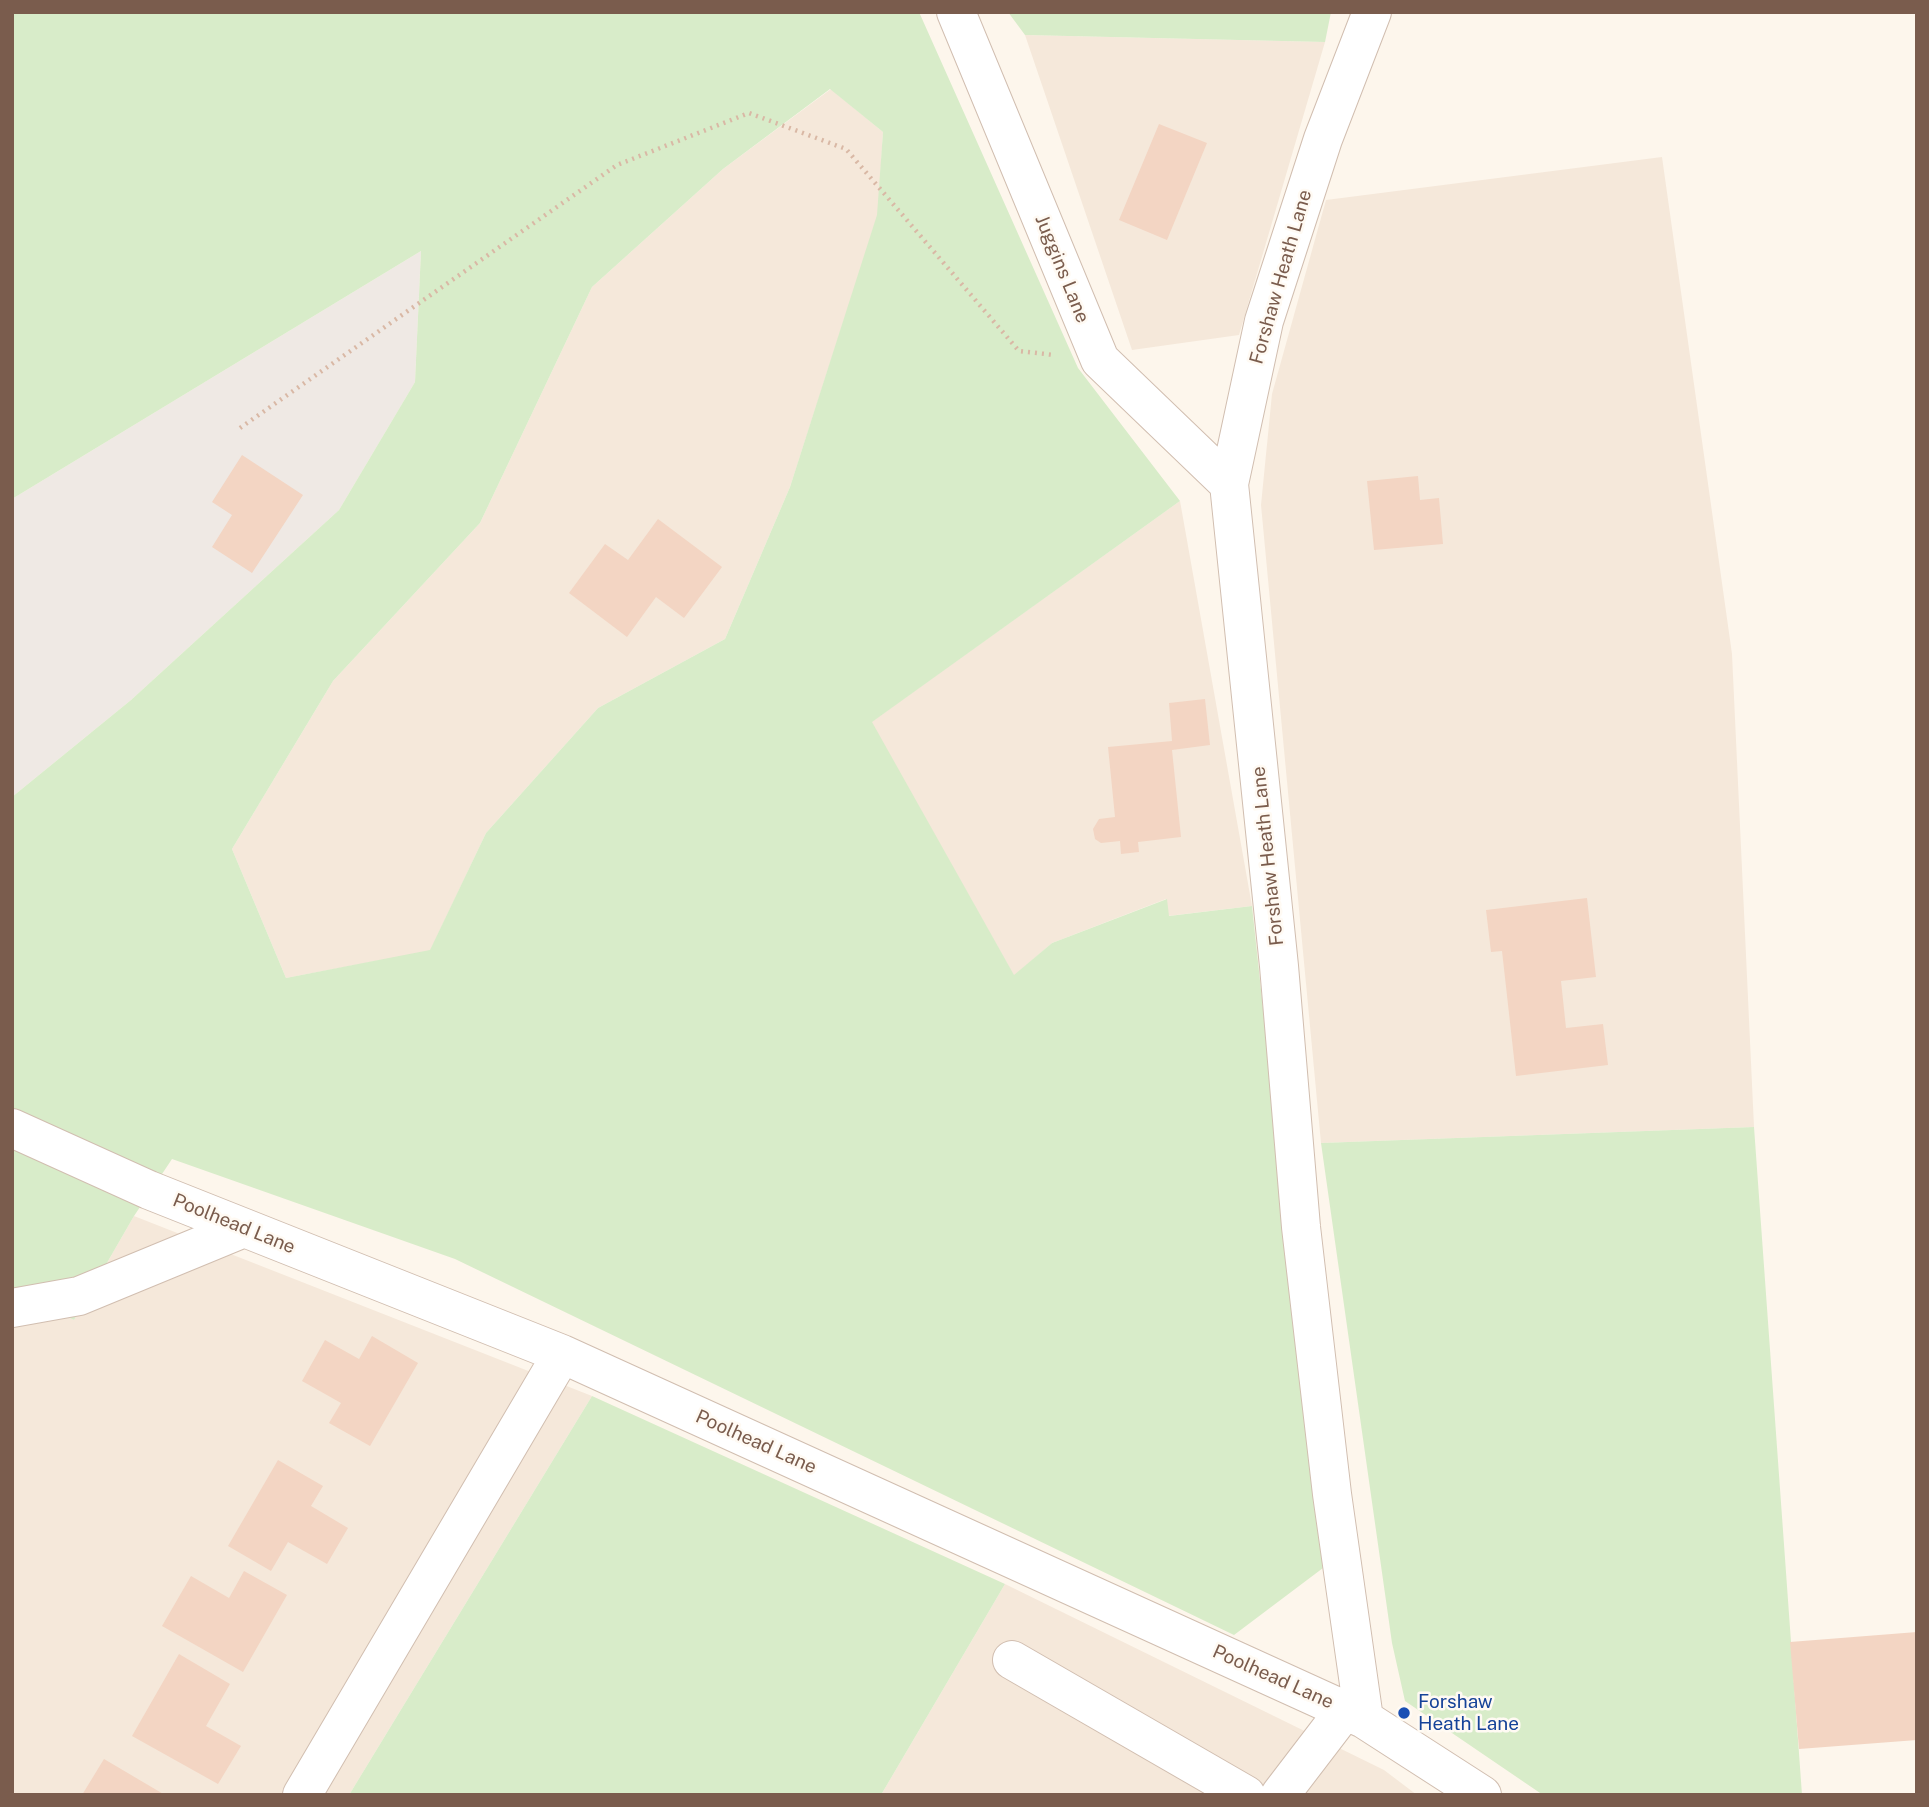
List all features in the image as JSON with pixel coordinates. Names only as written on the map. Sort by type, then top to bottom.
[{"type":"street","name":"Juggins Lane","points":[[956,12],[1100,360],[1229,484]]},
{"type":"street","name":"Forshaw Heath Lane","points":[[1354,1714],[1301,1227],[1279,966],[1229,484],[1264,321],[1323,139],[1372,12]]},
{"type":"street","name":"Poolhead Lane","points":[[12,1128],[149,1190],[562,1354],[1354,1714],[1482,1795]]},
{"type":"street","points":[[12,1308],[79,1296],[244,1228]]},
{"type":"street","points":[[302,1795],[562,1354]]},
{"type":"street","points":[[1012,1660],[1246,1795]]},
{"type":"street","points":[[1280,1795],[1354,1714]]},
{"type":"path","points":[[240,428],[617,165],[749,113],[846,149],[1019,351],[1100,360]]},
{"type":"shaded area","points":[[1025,35],[1325,42],[1239,335],[1132,350]]},
{"type":"shaded area","points":[[831,89],[883,132],[878,215],[790,487],[725,639],[598,708],[486,833],[430,951],[286,978],[232,849],[333,681],[480,523],[592,287],[723,169]]},
{"type":"shaded area","points":[[1662,157],[1732,654],[1754,1127],[1321,1143],[1261,505],[1272,394],[1326,200]]},
{"type":"shaded area","points":[[421,251],[415,382],[339,510],[131,700],[12,797],[12,499]]},
{"type":"shaded area","points":[[1180,501],[1252,906],[1168,916],[1166,899],[1052,943],[1014,976],[871,722]]},
{"type":"shaded area","points":[[134,1216],[592,1396],[349,1795],[12,1795],[12,1290],[74,1320]]},
{"type":"shaded area","points":[[1005,1584],[1384,1770],[1417,1795],[881,1795]]},
{"type":"green space","points":[[12,12],[919,12],[1078,368],[1180,501],[872,722],[1014,975],[1052,943],[1167,899],[1169,916],[1252,906],[1323,1568],[1234,1635],[455,1259],[172,1159],[134,1216],[74,1320],[12,1290],[12,797],[131,700],[339,510],[415,382],[421,251],[12,499]],"holes":[[[830,89],[883,132],[877,215],[790,487],[725,639],[598,708],[486,833],[430,950],[286,978],[232,849],[333,681],[480,523],[592,287],[723,169]]]},
{"type":"green space","points":[[1008,12],[1331,12],[1325,42],[1025,35]]},
{"type":"green space","points":[[1754,1127],[1802,1795],[1543,1795],[1405,1701],[1392,1643],[1321,1143]]},
{"type":"green space","points":[[592,1396],[1005,1584],[881,1795],[349,1795]]},
{"type":"building","points":[[1159,124],[1207,143],[1167,240],[1119,220]]},
{"type":"building","points":[[242,455],[303,495],[252,573],[212,547],[232,515],[212,502]]},
{"type":"building","points":[[1418,476],[1420,500],[1439,498],[1443,544],[1374,550],[1367,481]]},
{"type":"building","points":[[658,519],[722,567],[684,618],[656,597],[627,637],[569,593],[605,544],[628,560]]},
{"type":"building","points":[[1205,699],[1210,745],[1172,750],[1181,837],[1138,842],[1139,852],[1121,854],[1120,841],[1101,843],[1095,839],[1093,829],[1099,819],[1115,817],[1108,747],[1172,741],[1169,703]]},
{"type":"building","points":[[1587,898],[1596,977],[1561,981],[1566,1028],[1603,1024],[1608,1065],[1516,1076],[1502,951],[1491,952],[1486,910]]},
{"type":"building","points":[[372,1336],[418,1363],[370,1446],[329,1423],[341,1403],[302,1381],[325,1340],[359,1359]]},
{"type":"building","points":[[278,1460],[323,1486],[311,1506],[348,1528],[327,1564],[288,1542],[271,1571],[228,1546]]},
{"type":"building","points":[[244,1571],[287,1595],[243,1672],[162,1626],[191,1576],[229,1598]]},
{"type":"building","points":[[1917,1632],[1917,1740],[1799,1749],[1790,1642]]},
{"type":"building","points":[[179,1654],[230,1684],[206,1726],[241,1746],[218,1784],[132,1736]]},
{"type":"building","points":[[104,1759],[165,1795],[82,1795]]},
{"type":"place","name":"Forshaw Heath Lane","points":[[1404,1713]]}]
